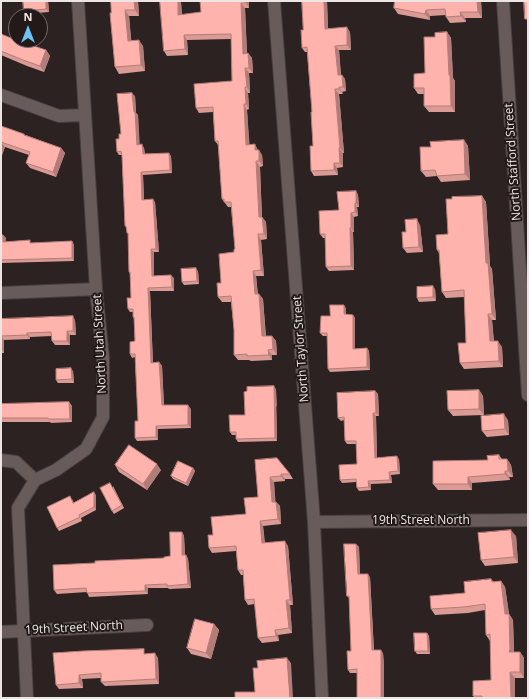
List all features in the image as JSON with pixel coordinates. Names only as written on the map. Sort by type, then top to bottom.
[{"type":"street","name":"North Utah Street","points":[[35,480],[56,470],[86,449],[103,417],[103,358],[96,289],[78,1]]},
{"type":"street","name":"North Taylor Street","points":[[274,1],[314,522],[322,698]]},
{"type":"street","name":"North Stafford Street","points":[[503,1],[528,395]]},
{"type":"street","points":[[1,95],[59,116],[85,116]]},
{"type":"street","points":[[1,293],[96,289]]},
{"type":"street","points":[[1,460],[16,462],[35,480],[18,508],[27,698]]},
{"type":"street","name":"19th Street North","points":[[314,522],[528,520]]},
{"type":"street","name":"19th Street North","points":[[1,632],[148,625]]},
{"type":"building","points":[[23,1],[46,1],[46,8],[24,8]]},
{"type":"building","points":[[111,1],[134,1],[135,10],[125,10],[128,41],[139,40],[141,65],[115,67],[110,13]]},
{"type":"building","points":[[160,1],[178,1],[178,15],[201,12],[200,1],[246,1],[246,3],[241,3],[243,54],[248,53],[249,68],[245,68],[247,87],[245,87],[246,104],[244,104],[246,145],[255,144],[255,150],[259,150],[259,161],[256,161],[259,217],[262,217],[264,234],[258,234],[261,270],[253,271],[255,294],[259,294],[262,336],[272,336],[273,349],[268,350],[269,355],[234,355],[234,330],[231,296],[218,297],[217,283],[221,283],[219,254],[234,252],[235,249],[231,202],[224,202],[224,199],[222,199],[218,141],[215,141],[213,107],[196,108],[194,84],[232,81],[231,34],[184,35],[185,49],[164,51]]},
{"type":"building","points":[[302,1],[324,1],[325,29],[347,27],[347,45],[335,46],[338,75],[342,75],[343,87],[335,89],[340,163],[334,163],[334,170],[311,171],[310,146],[313,146],[312,112],[307,47],[302,48]]},
{"type":"building","points":[[395,1],[477,1],[478,12],[460,12],[461,16],[446,17],[445,9],[426,10],[425,14],[394,8]]},
{"type":"building","points":[[524,1],[528,1],[528,19],[525,19]]},
{"type":"building","points":[[447,32],[451,106],[424,106],[424,88],[414,88],[414,74],[425,73],[424,37],[435,37],[435,33]]},
{"type":"building","points":[[1,34],[8,37],[8,48],[40,48],[46,50],[40,66],[1,51]]},
{"type":"building","points":[[132,93],[137,145],[142,144],[143,154],[169,153],[170,170],[141,172],[142,200],[153,199],[156,249],[151,249],[152,276],[171,275],[172,287],[148,288],[151,363],[159,362],[162,405],[188,405],[188,425],[156,426],[156,437],[135,438],[135,421],[138,421],[135,354],[130,354],[130,342],[135,341],[134,317],[133,309],[128,309],[127,298],[131,298],[128,233],[125,226],[122,156],[121,151],[117,152],[116,139],[119,139],[119,134],[121,134],[117,94]]},
{"type":"building","points":[[1,126],[61,148],[53,172],[26,163],[30,152],[1,142]]},
{"type":"building","points":[[464,140],[465,174],[437,176],[435,170],[421,171],[420,147],[431,147],[430,142]]},
{"type":"building","points":[[356,191],[355,212],[351,213],[350,228],[351,266],[326,267],[325,234],[320,234],[319,211],[339,210],[337,192]]},
{"type":"building","points":[[482,196],[486,263],[488,263],[492,314],[488,314],[490,341],[498,341],[499,361],[460,363],[458,343],[466,343],[464,290],[442,292],[439,250],[437,250],[436,235],[448,234],[446,199],[452,199],[452,197]]},
{"type":"building","points":[[417,219],[419,247],[403,248],[402,232],[406,232],[405,220]]},
{"type":"building","points":[[1,235],[3,235],[3,242],[30,240],[30,243],[72,241],[72,258],[1,260]]},
{"type":"building","points":[[196,268],[197,281],[182,282],[181,269]]},
{"type":"building","points":[[433,286],[433,297],[417,298],[417,287]]},
{"type":"building","points":[[330,305],[344,305],[344,314],[353,315],[353,349],[367,348],[367,367],[328,369],[327,333],[320,333],[321,316],[330,316]]},
{"type":"building","points":[[73,316],[73,331],[67,331],[67,341],[52,341],[51,332],[1,336],[1,319]]},
{"type":"building","points":[[71,368],[72,379],[56,380],[56,369]]},
{"type":"building","points":[[274,386],[275,438],[236,439],[236,432],[230,432],[229,415],[245,415],[244,392],[247,391],[247,387]]},
{"type":"building","points":[[479,390],[479,409],[448,410],[447,391]]},
{"type":"building","points":[[375,391],[376,413],[373,413],[375,458],[397,456],[398,471],[389,472],[390,480],[368,481],[369,487],[357,488],[356,479],[340,480],[339,465],[357,464],[356,441],[345,441],[344,417],[338,418],[337,393]]},
{"type":"building","points":[[69,402],[70,419],[1,418],[1,404]]},
{"type":"building","points":[[504,414],[505,429],[482,431],[481,416]]},
{"type":"building","points":[[129,445],[157,464],[143,484],[115,465]]},
{"type":"building","points":[[499,455],[499,459],[507,459],[508,471],[505,471],[505,474],[468,477],[468,484],[433,484],[433,461],[488,460],[487,456]]},
{"type":"building","points":[[277,458],[290,474],[281,474],[281,476],[270,477],[272,502],[276,502],[278,519],[260,521],[262,543],[285,541],[290,600],[286,600],[289,628],[275,630],[276,636],[258,638],[254,599],[245,600],[243,570],[238,570],[236,546],[209,548],[208,535],[213,535],[211,517],[246,514],[244,498],[258,497],[255,460]]},
{"type":"building","points":[[178,461],[193,468],[186,483],[171,476]]},
{"type":"building","points":[[110,483],[122,505],[112,511],[100,488]]},
{"type":"building","points":[[94,492],[94,507],[79,515],[80,517],[57,528],[47,507],[70,496],[73,503]]},
{"type":"building","points":[[511,530],[514,557],[481,560],[478,533]]},
{"type":"building","points":[[170,532],[182,532],[182,555],[186,555],[188,584],[167,586],[167,584],[145,585],[145,591],[87,593],[86,588],[54,590],[53,565],[95,563],[95,561],[164,558],[170,556]]},
{"type":"building","points":[[344,544],[356,544],[358,574],[368,574],[372,650],[381,650],[381,698],[357,698],[357,669],[348,670],[347,651],[351,651],[349,596],[347,596]]},
{"type":"building","points":[[491,579],[492,582],[501,581],[505,614],[509,614],[509,652],[520,652],[520,672],[510,672],[511,698],[482,698],[482,696],[473,696],[473,681],[491,680],[490,634],[486,635],[485,604],[431,609],[430,596],[465,593],[464,582]]},
{"type":"building","points":[[195,619],[214,624],[206,653],[187,648]]},
{"type":"building","points":[[414,633],[427,633],[428,651],[415,651]]},
{"type":"building","points":[[144,649],[144,654],[155,653],[156,679],[101,682],[101,673],[79,675],[79,683],[56,685],[53,653]]},
{"type":"building","points":[[287,658],[290,698],[235,698],[235,692],[255,692],[253,668],[258,668],[257,661]]}]
